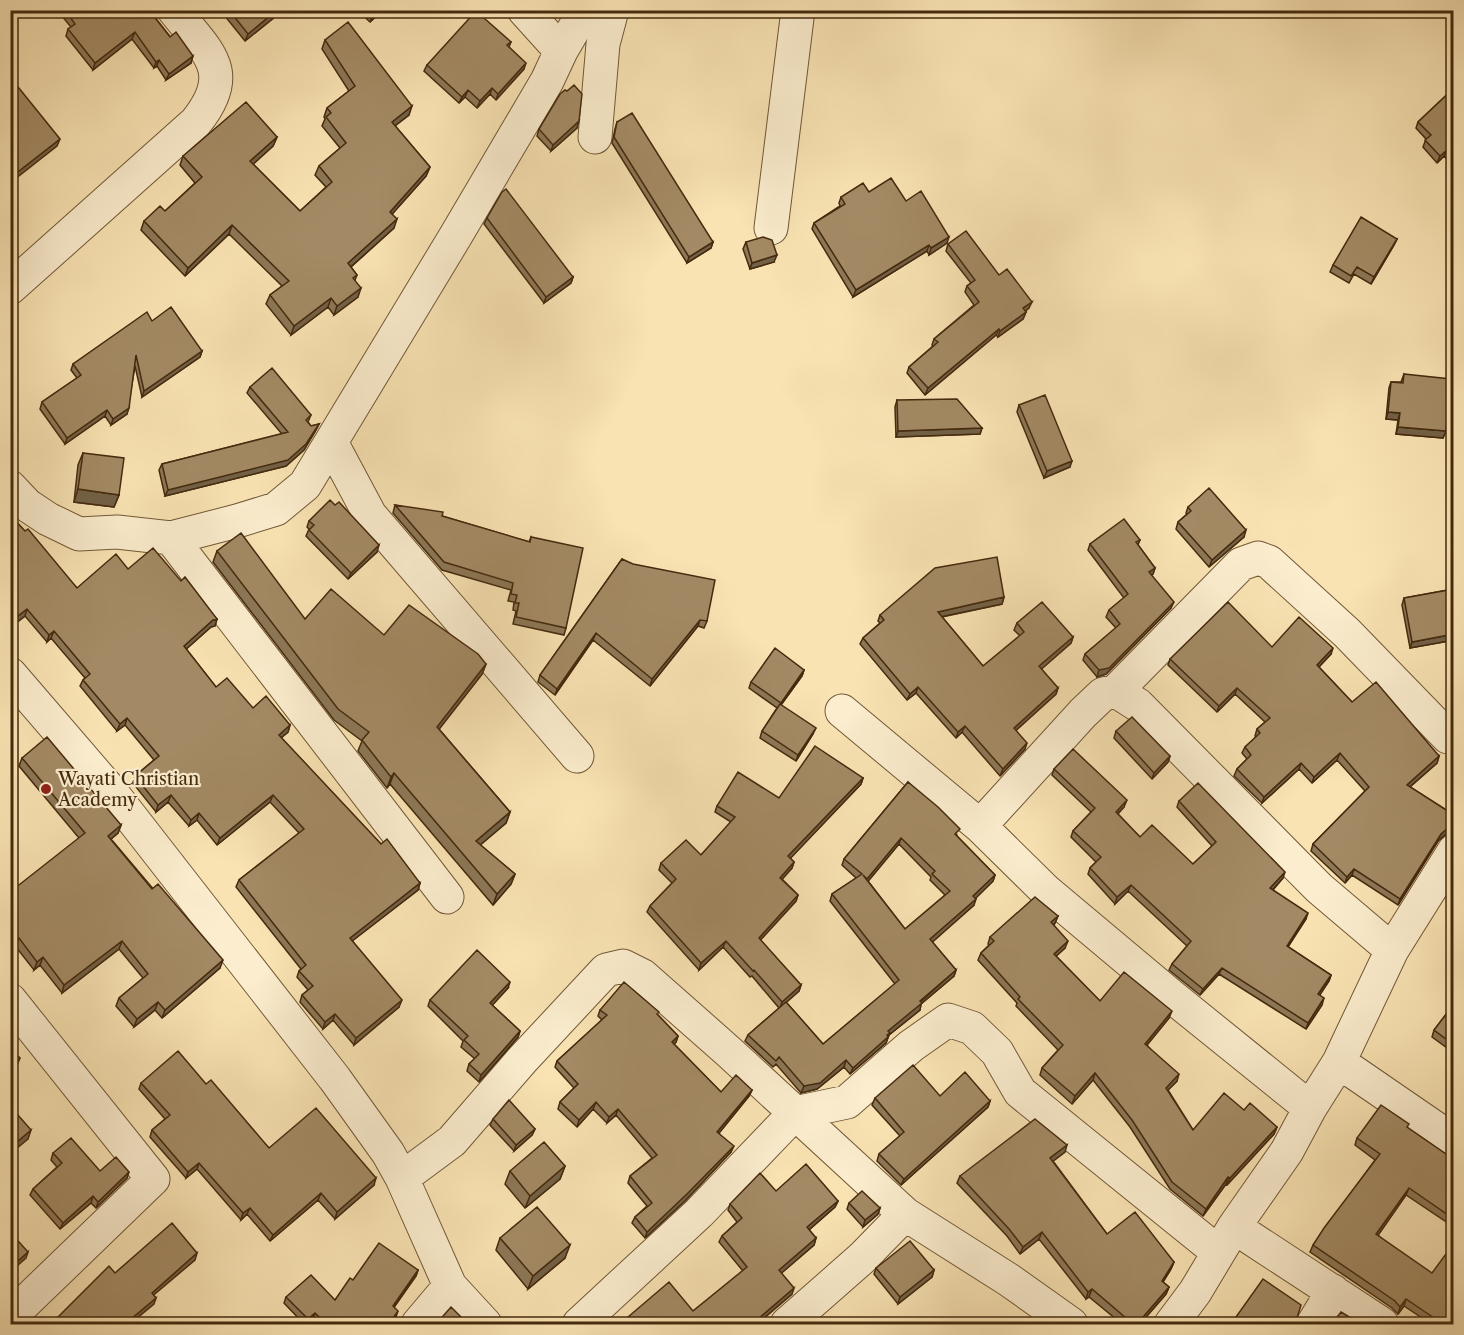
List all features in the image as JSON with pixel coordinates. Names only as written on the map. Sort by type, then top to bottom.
[{"type":"street","points":[[14,277],[196,122],[210,105],[217,82],[214,61],[174,10]]},
{"type":"street","points":[[524,10],[561,51]]},
{"type":"street","points":[[10,487],[27,505],[48,519],[80,534],[117,532],[171,538],[276,509],[305,485],[507,149],[585,10]]},
{"type":"street","points":[[595,137],[603,44],[612,10]]},
{"type":"street","points":[[771,228],[798,10]]},
{"type":"street","points":[[331,442],[370,515],[577,756]]},
{"type":"street","points":[[171,538],[447,897]]},
{"type":"street","points":[[980,826],[1083,713],[1103,694],[1116,691],[1241,564],[1258,558],[1269,562],[1347,633],[1452,735]]},
{"type":"street","points":[[10,674],[109,789],[328,1070],[388,1154],[402,1178],[450,1286],[485,1324]]},
{"type":"street","points":[[1116,691],[1138,705],[1319,888],[1392,950]]},
{"type":"street","points":[[842,711],[980,826],[1046,891],[1310,1108]]},
{"type":"street","points":[[1171,1324],[1195,1292],[1226,1240],[1287,1151],[1338,1062],[1392,950],[1454,851]]},
{"type":"street","points":[[402,1178],[452,1140],[606,970],[623,966],[643,975],[905,1214],[1010,1280],[1071,1324]]},
{"type":"street","points":[[10,1000],[153,1179],[10,1317]]},
{"type":"street","points":[[579,1324],[699,1213],[795,1113],[847,1102],[911,1046],[948,1020],[972,1028],[997,1052],[1020,1092],[1226,1240],[1333,1292],[1382,1324]]},
{"type":"street","points":[[1338,1062],[1454,1141]]},
{"type":"street","points":[[787,1324],[862,1258],[905,1214]]},
{"type":"street","points":[[418,1324],[450,1286]]},
{"type":"street","points":[[1313,1324],[1333,1292]]},
{"type":"building","points":[[65,10],[149,10],[170,37],[176,32],[193,56],[169,74],[159,60],[156,62],[135,32],[95,63],[68,29],[75,24]]},
{"type":"building","points":[[229,10],[277,10],[248,34]]},
{"type":"building","points":[[366,10],[378,10],[372,16]]},
{"type":"building","points":[[476,11],[511,42],[507,45],[526,63],[498,94],[492,88],[480,101],[468,90],[462,97],[427,65]]},
{"type":"building","points":[[348,22],[412,106],[392,122],[430,167],[390,212],[397,219],[348,263],[357,275],[353,278],[361,288],[337,306],[331,298],[294,326],[270,295],[289,281],[232,225],[188,268],[144,221],[160,206],[165,211],[202,177],[183,156],[246,102],[277,137],[250,161],[300,211],[332,182],[319,166],[346,143],[326,117],[331,113],[327,108],[355,86],[325,40]]},
{"type":"building","points":[[10,77],[60,139],[10,178]]},
{"type":"building","points":[[574,85],[582,94],[579,121],[553,145],[539,129],[560,94]]},
{"type":"building","points":[[1454,88],[1454,158],[1447,150],[1440,156],[1425,140],[1431,135],[1418,122]]},
{"type":"building","points":[[632,113],[713,242],[689,257],[614,137],[617,122]]},
{"type":"building","points":[[891,178],[906,201],[921,191],[949,237],[931,248],[929,245],[856,290],[814,223],[845,204],[841,197],[863,183],[869,192]]},
{"type":"building","points":[[506,189],[573,277],[546,297],[487,218]]},
{"type":"building","points":[[1361,217],[1397,239],[1374,277],[1357,267],[1351,276],[1333,265]]},
{"type":"building","points":[[966,231],[999,275],[1007,269],[1032,302],[1023,308],[1026,312],[1000,331],[999,329],[928,388],[909,367],[938,342],[934,339],[979,302],[967,286],[975,280],[948,244]]},
{"type":"building","points":[[763,237],[772,240],[777,255],[752,263],[746,242]]},
{"type":"building","points":[[171,307],[202,351],[144,391],[136,355],[129,408],[113,419],[107,410],[67,438],[42,402],[81,375],[73,364],[147,312],[152,321]]},
{"type":"building","points":[[272,368],[311,415],[306,420],[311,426],[319,424],[306,444],[288,460],[168,490],[162,464],[288,432],[250,387]]},
{"type":"building","points":[[1404,374],[1451,379],[1446,431],[1398,427],[1400,413],[1388,412],[1391,382],[1403,383]]},
{"type":"building","points":[[1045,395],[1072,461],[1047,471],[1019,405]]},
{"type":"building","points":[[957,399],[982,428],[898,431],[897,400]]},
{"type":"building","points":[[83,453],[124,458],[119,495],[78,489]]},
{"type":"building","points":[[1209,488],[1246,530],[1212,560],[1178,522],[1191,511],[1188,507]]},
{"type":"building","points":[[330,500],[335,505],[339,502],[379,545],[351,573],[309,530],[314,525],[309,521]]},
{"type":"building","points":[[395,505],[443,512],[442,516],[530,542],[531,537],[583,548],[566,628],[516,617],[519,603],[515,603],[517,595],[511,594],[513,583],[444,562]]},
{"type":"building","points":[[10,515],[25,531],[28,529],[77,588],[116,554],[128,569],[153,548],[181,581],[185,577],[217,619],[184,646],[216,687],[227,678],[253,708],[266,696],[290,725],[279,735],[381,844],[387,839],[420,883],[350,938],[402,1000],[356,1038],[335,1014],[325,1022],[302,995],[313,986],[299,971],[306,965],[239,880],[304,829],[273,795],[220,838],[199,813],[191,820],[171,795],[158,805],[135,776],[159,756],[127,718],[120,724],[83,680],[90,674],[54,631],[49,635],[27,609],[18,616],[10,607]]},
{"type":"building","points":[[1124,519],[1140,540],[1136,542],[1155,568],[1149,572],[1174,602],[1109,668],[1099,670],[1085,654],[1120,624],[1109,610],[1128,594],[1090,544]]},
{"type":"building","points":[[241,533],[305,619],[331,589],[384,635],[409,605],[478,654],[486,664],[437,727],[510,812],[476,841],[515,874],[497,894],[394,773],[391,777],[362,740],[369,732],[338,709],[217,551]]},
{"type":"building","points":[[997,557],[1004,597],[938,612],[983,666],[1024,632],[1017,623],[1042,602],[1073,637],[1039,666],[1058,688],[1014,728],[1027,743],[1003,769],[965,726],[958,732],[918,687],[910,694],[863,638],[884,620],[880,615],[935,568]]},
{"type":"building","points":[[622,559],[633,564],[715,580],[707,621],[700,620],[652,679],[596,633],[557,689],[540,675]]},
{"type":"building","points":[[1454,589],[1454,634],[1412,642],[1404,598]]},
{"type":"building","points":[[1228,602],[1272,647],[1299,617],[1333,648],[1317,665],[1352,702],[1376,682],[1439,756],[1407,785],[1454,815],[1454,827],[1448,828],[1441,834],[1400,899],[1354,869],[1347,877],[1313,844],[1369,787],[1340,753],[1314,777],[1301,763],[1264,797],[1237,769],[1251,755],[1245,747],[1260,733],[1257,729],[1270,718],[1237,688],[1219,706],[1170,659]]},
{"type":"building","points":[[775,648],[804,670],[781,703],[751,682]]},
{"type":"building","points":[[10,687],[17,695],[10,700]]},
{"type":"building","points":[[780,704],[816,728],[798,755],[762,731]]},
{"type":"building","points":[[1132,717],[1170,756],[1154,773],[1116,731]]},
{"type":"building","points":[[47,737],[121,825],[108,836],[152,889],[158,884],[223,960],[165,1010],[158,1002],[137,1019],[119,998],[148,974],[122,941],[64,985],[43,957],[37,962],[19,938],[10,946],[10,892],[85,833],[22,758]]},
{"type":"building","points":[[815,746],[863,778],[788,856],[794,862],[780,878],[798,895],[759,938],[801,985],[782,1002],[726,941],[701,963],[650,906],[676,879],[661,863],[686,840],[701,855],[735,817],[717,806],[738,772],[779,798]]},
{"type":"building","points":[[1073,749],[1127,800],[1116,812],[1140,837],[1152,825],[1193,864],[1216,842],[1179,801],[1198,783],[1285,872],[1270,888],[1308,913],[1287,946],[1331,975],[1318,994],[1324,998],[1308,1023],[1222,968],[1203,989],[1172,964],[1191,941],[1131,885],[1117,897],[1090,868],[1101,857],[1073,831],[1095,808],[1054,769]]},
{"type":"building","points":[[908,782],[960,829],[955,834],[995,875],[973,896],[976,899],[930,939],[956,970],[920,1001],[922,1003],[888,1031],[890,1033],[888,1037],[853,1068],[846,1060],[820,1083],[804,1086],[779,1057],[776,1061],[748,1035],[786,1002],[823,1044],[899,980],[832,894],[862,874],[844,859]],"holes":[[[901,838],[935,871],[932,874],[950,891],[905,929],[863,875],[867,879]]]},
{"type":"building","points":[[1035,897],[1058,916],[1051,922],[1068,941],[1054,954],[1100,1001],[1124,972],[1172,1011],[1145,1044],[1179,1074],[1166,1088],[1193,1130],[1224,1093],[1244,1110],[1250,1103],[1277,1127],[1230,1178],[1228,1177],[1206,1209],[1172,1182],[1132,1120],[1095,1073],[1075,1096],[1042,1068],[1063,1045],[1018,999],[1020,997],[981,953],[994,941],[990,937]]},
{"type":"building","points":[[477,950],[510,982],[490,1003],[520,1031],[481,1075],[469,1064],[479,1054],[464,1040],[468,1036],[430,1000]]},
{"type":"building","points":[[624,982],[659,1012],[657,1014],[678,1036],[672,1042],[721,1092],[736,1075],[752,1090],[717,1132],[734,1146],[647,1232],[635,1217],[652,1203],[630,1176],[657,1155],[618,1109],[609,1117],[596,1102],[579,1120],[560,1102],[578,1084],[557,1061],[607,1015],[600,1010]]},
{"type":"building","points":[[1454,1004],[1454,1045],[1434,1030]]},
{"type":"building","points":[[10,1048],[20,1058],[10,1067]]},
{"type":"building","points":[[178,1051],[206,1084],[211,1080],[269,1148],[316,1108],[376,1178],[337,1212],[321,1193],[273,1235],[250,1208],[243,1213],[199,1163],[188,1172],[152,1130],[170,1115],[141,1083]]},
{"type":"building","points":[[913,1065],[940,1096],[965,1072],[990,1101],[904,1179],[879,1154],[904,1132],[875,1098]]},
{"type":"building","points":[[509,1100],[535,1129],[516,1145],[493,1119]]},
{"type":"building","points":[[1381,1105],[1409,1124],[1407,1127],[1446,1154],[1448,1150],[1454,1151],[1454,1219],[1409,1188],[1376,1234],[1432,1273],[1454,1243],[1454,1324],[1443,1324],[1406,1299],[1400,1307],[1395,1301],[1313,1245],[1380,1154],[1357,1138]]},
{"type":"building","points":[[10,1106],[31,1130],[10,1148]]},
{"type":"building","points":[[1035,1119],[1067,1145],[1050,1158],[1107,1234],[1135,1212],[1174,1262],[1162,1281],[1169,1287],[1137,1324],[1133,1324],[1092,1289],[1088,1292],[1042,1232],[1023,1247],[960,1176]]},
{"type":"building","points":[[71,1138],[100,1171],[116,1157],[129,1172],[98,1202],[93,1196],[63,1223],[33,1189],[62,1163],[53,1153]]},
{"type":"building","points":[[544,1142],[565,1166],[530,1196],[510,1171]]},
{"type":"building","points":[[806,1164],[838,1201],[807,1227],[816,1238],[779,1270],[794,1288],[752,1324],[634,1324],[628,1317],[669,1282],[693,1311],[747,1267],[722,1236],[742,1218],[730,1204],[760,1173],[776,1191]]},
{"type":"building","points":[[862,1191],[880,1208],[865,1220],[849,1203]]},
{"type":"building","points":[[537,1207],[570,1245],[533,1276],[500,1238]]},
{"type":"building","points":[[172,1223],[197,1253],[152,1293],[156,1298],[125,1324],[51,1324],[109,1266],[115,1273]]},
{"type":"building","points":[[10,1232],[28,1252],[10,1268]]},
{"type":"building","points":[[910,1241],[934,1270],[900,1297],[876,1268]]},
{"type":"building","points":[[379,1243],[418,1270],[393,1306],[398,1311],[389,1324],[367,1322],[364,1324],[326,1324],[315,1313],[308,1319],[286,1297],[311,1275],[335,1300],[350,1278],[353,1280]]},
{"type":"building","points":[[1263,1279],[1301,1305],[1297,1318],[1292,1324],[1231,1324]]},
{"type":"building","points":[[451,1307],[468,1324],[436,1324]]},
{"type":"building","points":[[1341,1312],[1361,1324],[1332,1324]]},
{"type":"place","name":"Wayati Christian Academy","points":[[46,789]]}]
